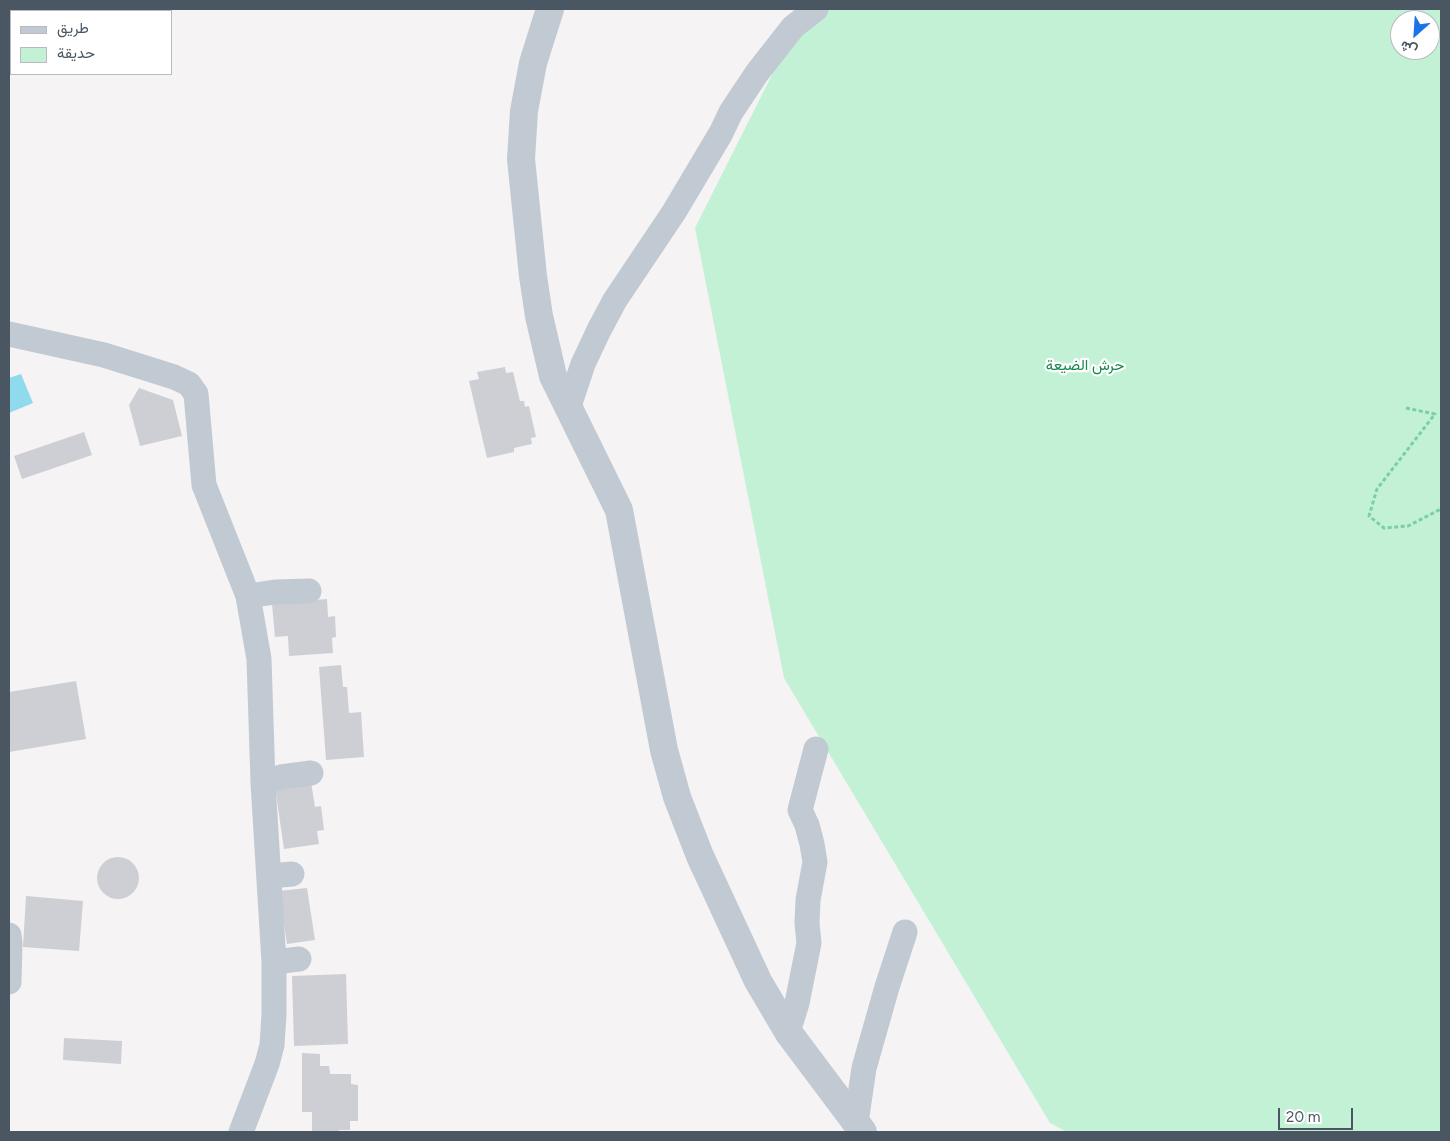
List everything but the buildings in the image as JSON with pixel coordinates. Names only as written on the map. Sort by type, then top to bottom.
[{"type":"street","points":[[550,9],[532,63],[524,111],[521,159],[533,276],[539,316],[553,376],[620,510],[664,750],[677,797],[700,856],[758,981],[788,1032],[860,1128]]},
{"type":"street","points":[[568,409],[582,364],[615,300],[674,212],[721,133],[731,112],[757,73],[793,28],[816,9]]},
{"type":"street","points":[[9,334],[104,355],[174,377],[189,384],[196,394],[204,485],[248,596],[259,659],[263,783],[280,875],[274,962],[272,1045],[267,1064],[241,1132]]},
{"type":"street","points":[[248,596],[275,592],[309,591]]},
{"type":"street","points":[[788,1032],[798,1002],[809,942],[807,923],[808,900],[815,862],[811,837],[800,810],[816,749]]},
{"type":"street","points":[[263,783],[281,777],[311,773]]},
{"type":"street","points":[[860,1128],[864,1068],[887,986],[905,932]]},
{"type":"street","points":[[9,935],[9,982]]},
{"type":"street","points":[[274,962],[299,959]]},
{"type":"path","points":[[1406,408],[1435,414],[1377,490],[1369,516],[1384,528],[1408,526],[1441,509]]},
{"type":"green space","name":"حرش الضيعة","points":[[805,9],[1441,9],[1441,1132],[1067,1132],[1050,1123],[784,678],[695,228]]},
{"type":"water","points":[[21,374],[33,403],[9,413],[9,378]]}]
